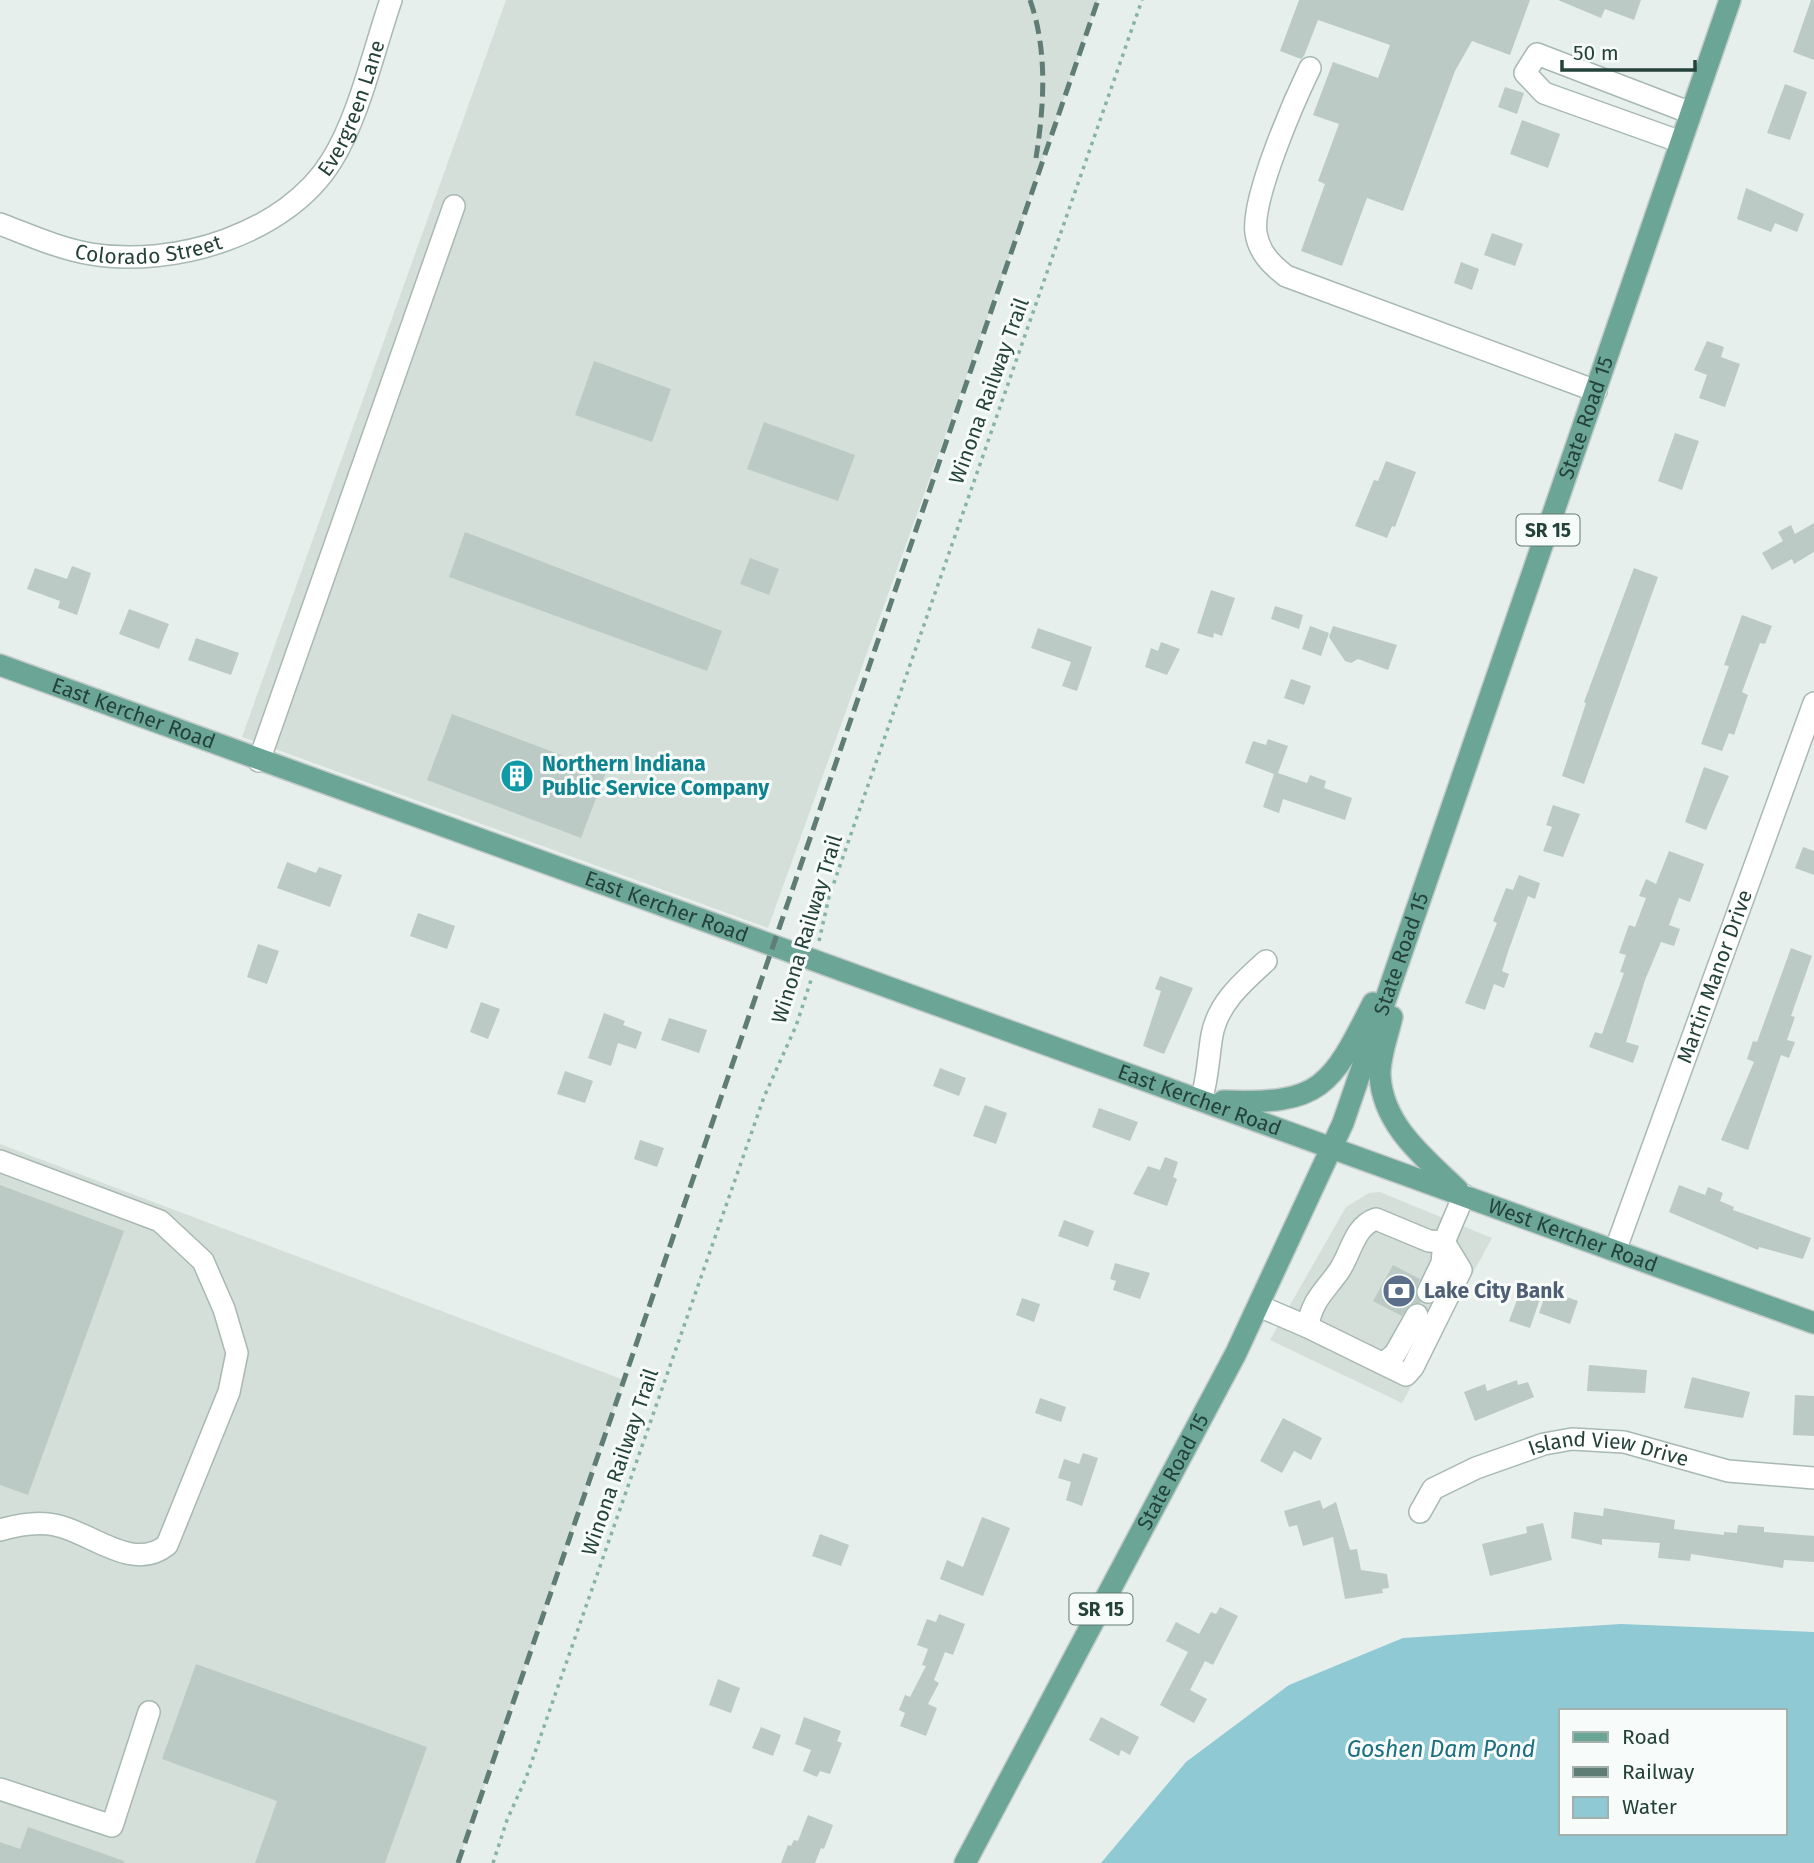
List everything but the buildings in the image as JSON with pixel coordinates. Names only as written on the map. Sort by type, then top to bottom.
[{"type":"main road","name":"State Road 15","points":[[965,1863],[1190,1443],[1259,1306],[1332,1148],[1409,933],[1730,0]]},
{"type":"main road","name":"East Kercher Road","points":[[0,665],[1332,1148]]},
{"type":"main road","points":[[1201,1100],[1284,1100],[1303,1095],[1326,1080],[1343,1062],[1409,933]]},
{"type":"main road","points":[[1409,933],[1380,1075],[1393,1121],[1421,1154],[1464,1195]]},
{"type":"main road","name":"West Kercher Road","points":[[1332,1148],[1814,1323]]},
{"type":"street","name":"Evergreen Lane","points":[[292,206],[322,175],[342,142],[391,0]]},
{"type":"street","points":[[1681,142],[1544,93],[1525,73],[1537,54],[1691,113]]},
{"type":"street","points":[[1310,68],[1294,101],[1259,204],[1255,231],[1270,264],[1286,276],[1596,391]]},
{"type":"street","name":"Colorado Street","points":[[0,224],[91,254],[155,255],[218,241],[292,206]]},
{"type":"street","points":[[259,761],[454,206]]},
{"type":"street","name":"Martin Manor Drive","points":[[1615,1251],[1814,703]]},
{"type":"street","points":[[1201,1100],[1208,1080],[1213,1032],[1218,1017],[1232,993],[1266,961]]},
{"type":"street","points":[[0,1161],[160,1221],[203,1261],[224,1309],[237,1353],[229,1392],[167,1545],[156,1555],[134,1555],[54,1525],[22,1524],[0,1530]]},
{"type":"street","points":[[1428,1292],[1442,1264],[1444,1242],[1464,1195]]},
{"type":"street","points":[[1308,1327],[1310,1311],[1319,1293],[1338,1272],[1359,1232],[1370,1221],[1388,1223],[1429,1241],[1444,1242]]},
{"type":"street","points":[[1259,1306],[1406,1375],[1413,1367],[1461,1270],[1444,1242]]},
{"type":"street","points":[[1384,1363],[1395,1354],[1416,1315]]},
{"type":"street","name":"Island View Drive","points":[[1420,1511],[1433,1489],[1476,1468],[1544,1444],[1572,1439],[1624,1442],[1728,1471],[1814,1478]]},
{"type":"street","points":[[0,1789],[113,1826],[149,1712]]},
{"type":"path","name":"Winona Railway Trail","points":[[493,1863],[507,1820],[526,1777],[764,1097],[803,1007],[834,884],[1142,0]]},
{"type":"shaded area","points":[[506,0],[1098,0],[1013,247],[768,928],[242,737]]},
{"type":"shaded area","points":[[0,1144],[624,1380],[458,1863],[0,1863]]},
{"type":"shaded area","points":[[1380,1192],[1492,1238],[1402,1403],[1270,1340],[1346,1207],[1369,1193]]},
{"type":"water","name":"Goshen Dam Pond","points":[[1621,1624],[1814,1632],[1814,1863],[1101,1863],[1186,1762],[1289,1685],[1403,1638]]},
{"type":"railway","points":[[1030,0],[1040,39],[1043,79],[1036,158]]},
{"type":"railway","points":[[458,1863],[1098,0]]},
{"type":"place","name":"Northern Indiana Public Service Company","points":[[517,776]]},
{"type":"place","name":"Lake City Bank","points":[[1399,1291]]}]
